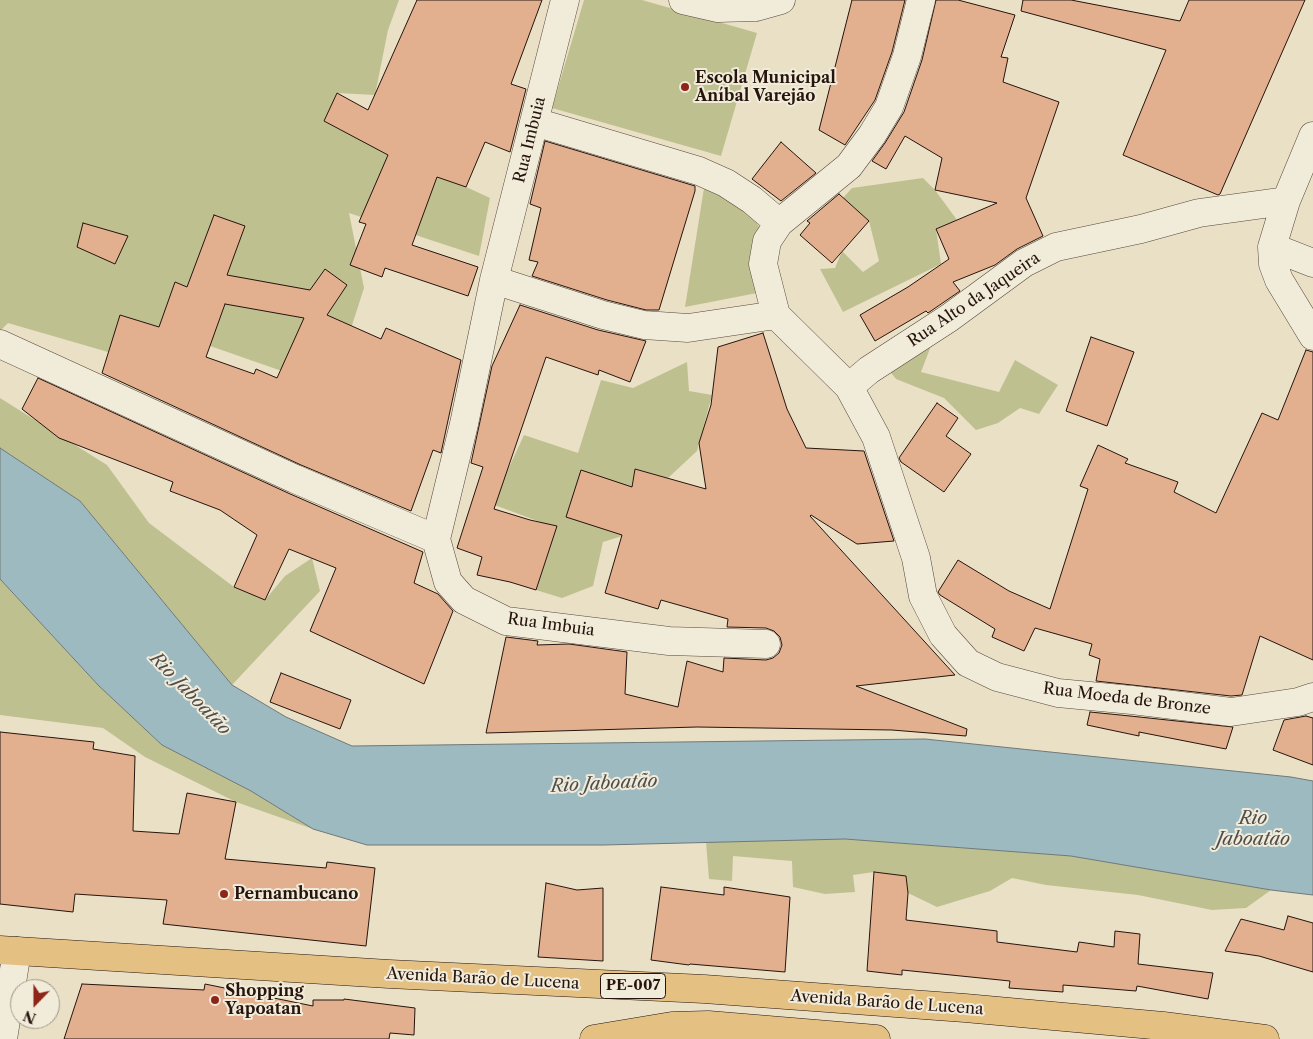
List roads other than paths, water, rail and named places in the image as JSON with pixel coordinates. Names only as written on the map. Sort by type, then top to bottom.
[{"type":"main road","name":"Avenida Barão de Lucena","points":[[8,951],[389,974],[714,990],[965,1008],[1162,1026],[1264,1039]]},
{"type":"main road","points":[[594,1039],[672,1033],[708,1025],[876,1039]]},
{"type":"street","name":"Rua Imbuia","points":[[565,0],[494,280],[464,424],[436,539],[448,582],[464,600],[506,621],[669,641],[766,644]]},
{"type":"street","points":[[683,0],[718,8],[756,7],[781,0]]},
{"type":"street","points":[[494,280],[603,316],[644,325],[688,328],[776,315],[763,264],[767,241],[779,223],[849,166],[872,135],[889,107],[907,56],[921,0]]},
{"type":"street","points":[[535,122],[699,171],[726,184],[752,200],[779,223]]},
{"type":"street","points":[[1313,136],[1286,201],[1272,247],[1273,264],[1279,280],[1313,336]]},
{"type":"street","name":"Rua Alto da Jaqueira","points":[[849,387],[870,370],[949,318],[1024,263],[1056,247],[1141,229],[1199,212],[1286,201]]},
{"type":"street","points":[[1272,247],[1313,263]]},
{"type":"street","name":"Rua Moeda de Bronze","points":[[776,315],[849,387],[876,437],[916,558],[923,596],[943,635],[968,663],[997,677],[1058,693],[1231,712],[1298,702],[1313,697]]},
{"type":"street","points":[[0,344],[286,474],[436,539]]},
{"type":"street","points":[[2,1039],[8,951]]},
{"type":"water","name":"Rio Jaboatão","points":[[0,448],[80,501],[232,685],[286,717],[352,746],[925,739],[1291,777],[1313,781],[1313,895],[1271,890],[1071,856],[845,839],[604,845],[367,845],[313,829],[251,791],[162,745],[99,686],[0,579]]},
{"type":"place","name":"Escola Municipal Aníbal Varejão","points":[[685,87]]},
{"type":"place","name":"Pernambucano","points":[[224,894]]},
{"type":"place","name":"Shopping Yapoatan","points":[[215,1000]]}]
